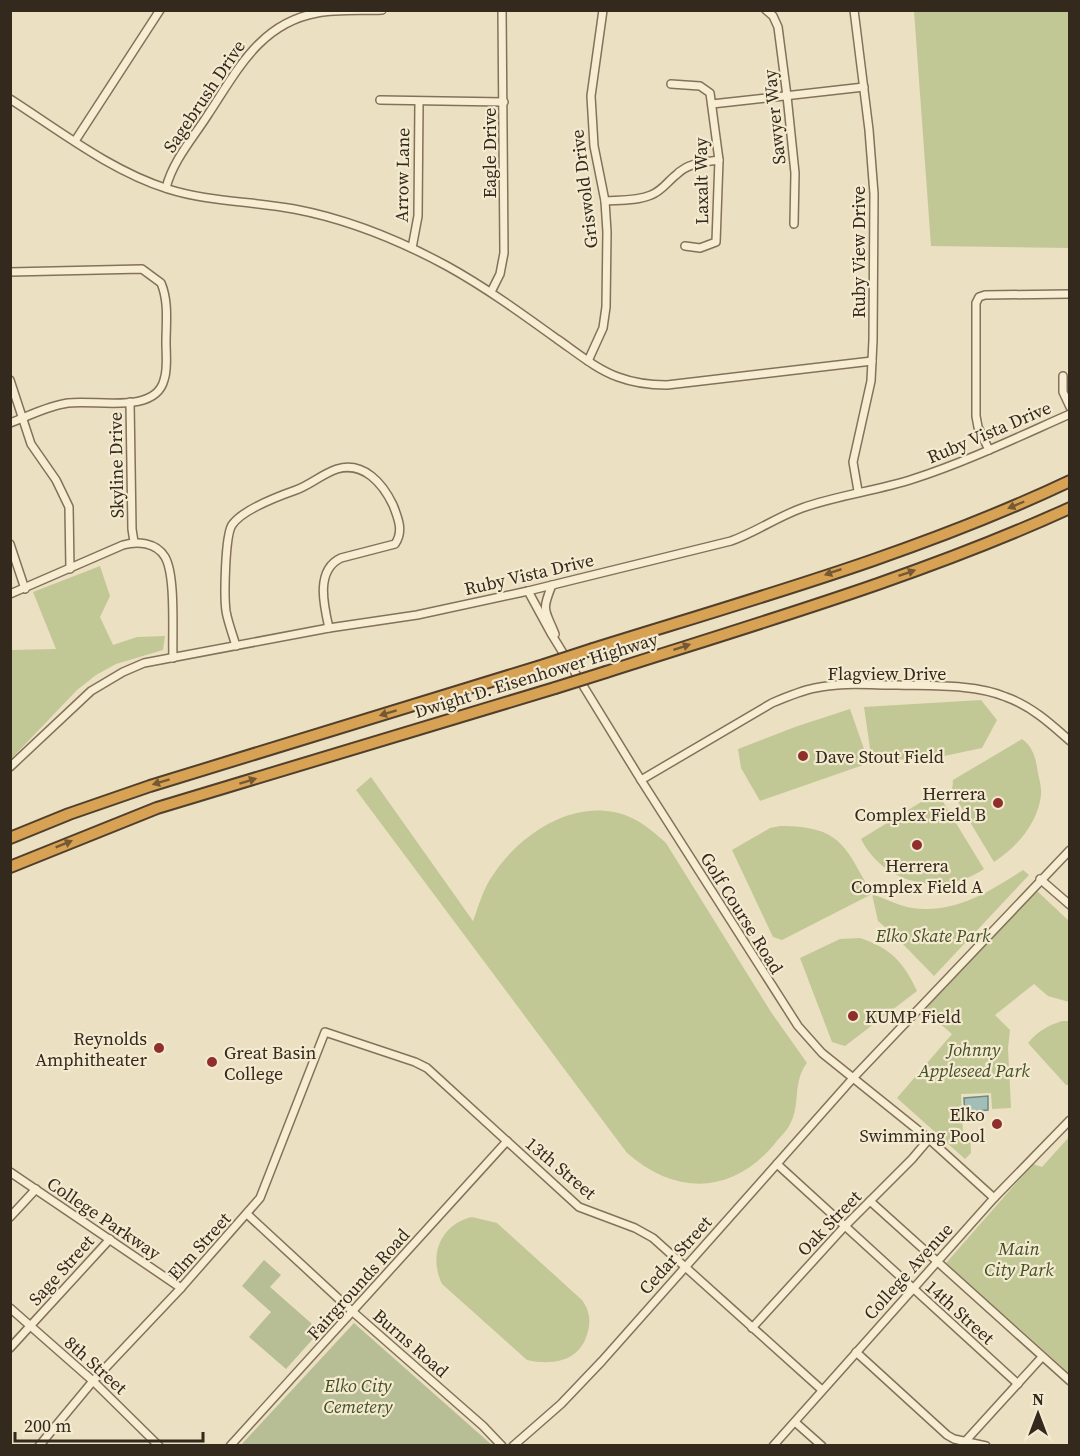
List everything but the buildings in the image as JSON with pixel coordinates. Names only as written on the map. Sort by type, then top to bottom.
[{"type":"highway","name":"Dwight D. Eisenhower Highway","points":[[10,838],[150,786],[593,650],[909,547],[1070,481]]},
{"type":"highway","name":"Dwight D. Eisenhower Highway","points":[[10,867],[157,808],[555,688],[917,570],[1006,537],[1070,508]]},
{"type":"street","points":[[75,141],[159,10]]},
{"type":"street","name":"Sagebrush Drive","points":[[166,188],[175,164],[234,73],[263,38],[294,20],[317,13],[382,10]]},
{"type":"street","name":"Eagle Drive","points":[[491,292],[500,274],[504,253],[502,10]]},
{"type":"street","name":"Griswold Drive","points":[[588,361],[606,316],[605,201],[594,146],[591,96],[603,10]]},
{"type":"street","name":"Sawyer Way","points":[[766,10],[773,16],[778,27],[795,173],[794,224]]},
{"type":"street","name":"Ruby View Drive","points":[[854,10],[874,194],[872,361],[870,390],[853,462],[858,491]]},
{"type":"street","points":[[671,84],[700,86],[710,93],[712,104],[864,87]]},
{"type":"street","points":[[10,99],[75,141],[138,177],[166,188],[212,199],[315,214],[366,229],[412,248],[491,292],[588,361],[619,378],[656,385],[872,361]]},
{"type":"street","points":[[380,100],[504,102]]},
{"type":"street","name":"Arrow Lane","points":[[412,248],[418,216],[418,102]]},
{"type":"street","name":"Laxalt Way","points":[[685,246],[700,248],[716,242],[719,160],[712,104]]},
{"type":"street","points":[[605,201],[651,195],[662,189],[686,167],[696,163],[719,160]]},
{"type":"street","name":"Skyline Drive","points":[[10,272],[142,269],[161,283],[166,302],[165,376],[156,394],[149,399],[130,402],[132,530],[134,542],[143,542],[157,549],[168,564],[173,658]]},
{"type":"street","points":[[989,450],[978,427],[976,416],[976,303],[979,297],[985,295],[1070,294]]},
{"type":"street","points":[[1064,376],[1063,392],[1070,407]]},
{"type":"street","points":[[10,380],[31,444],[56,480],[69,507],[70,569]]},
{"type":"street","points":[[10,423],[66,403],[130,402]]},
{"type":"street","name":"Ruby Vista Drive","points":[[10,767],[80,700],[104,681],[144,663],[329,628],[417,615],[528,591],[731,541],[800,508],[858,491],[912,479],[989,450],[1070,414]]},
{"type":"street","points":[[236,646],[226,610],[225,557],[228,534],[232,524],[251,510],[302,488],[337,469],[347,468],[372,475],[382,484],[398,519],[400,531],[395,544],[333,562],[323,583],[329,628]]},
{"type":"street","points":[[10,594],[134,542]]},
{"type":"street","points":[[10,544],[25,589]]},
{"type":"street","points":[[552,585],[544,608],[561,651]]},
{"type":"street","name":"Golf Course Road","points":[[528,591],[561,651],[787,1011],[822,1053],[854,1077],[891,1111],[929,1139],[994,1198]]},
{"type":"street","name":"Flagview Drive","points":[[641,780],[772,703],[808,690],[842,684],[932,686],[987,691],[1031,709],[1070,741]]},
{"type":"street","name":"Cedar Street","points":[[513,1446],[561,1404],[854,1077],[1070,850]]},
{"type":"street","points":[[1040,879],[1070,905]]},
{"type":"street","name":"13th Street","points":[[325,1032],[427,1068],[579,1207],[635,1228],[653,1238],[822,1390]]},
{"type":"street","name":"Elm Street","points":[[39,1446],[93,1381],[247,1214],[264,1188],[325,1032]]},
{"type":"street","name":"College Avenue","points":[[773,1446],[994,1198],[1070,1120]]},
{"type":"street","name":"Oak Street","points":[[752,1328],[844,1227],[929,1139]]},
{"type":"street","name":"Fairgrounds Road","points":[[230,1446],[507,1141]]},
{"type":"street","name":"14th Street","points":[[777,1164],[1018,1384]]},
{"type":"street","name":"College Parkway","points":[[10,1172],[181,1288]]},
{"type":"street","points":[[10,1217],[36,1189]]},
{"type":"street","points":[[870,1201],[936,1263],[1070,1381]]},
{"type":"street","name":"Burns Road","points":[[247,1214],[353,1312],[483,1426],[502,1446]]},
{"type":"street","name":"Sage Street","points":[[10,1348],[110,1239]]},
{"type":"street","name":"8th Street","points":[[10,1308],[93,1381],[157,1445]]},
{"type":"street","points":[[856,1352],[947,1435],[963,1443],[972,1441],[987,1446]]},
{"type":"street","points":[[963,1443],[1042,1356]]},
{"type":"street","points":[[795,1422],[822,1446]]},
{"type":"green space","points":[[914,11],[1069,11],[1069,248],[931,246]]},
{"type":"green space","points":[[100,566],[110,596],[100,617],[113,645],[137,637],[165,636],[163,650],[116,664],[96,675],[77,690],[11,759],[11,650],[56,649],[33,592]]},
{"type":"green space","points":[[981,700],[997,720],[982,748],[944,756],[872,762],[864,707]]},
{"type":"green space","name":"Dave Stout Field","points":[[850,709],[869,763],[760,801],[741,768],[738,749]]},
{"type":"green space","name":"Herrera Complex Field B","points":[[1022,739],[1031,748],[1035,759],[1041,788],[1039,805],[1031,825],[1018,842],[994,862],[952,792],[953,780]]},
{"type":"green space","points":[[371,777],[473,921],[481,897],[505,859],[519,845],[554,821],[573,814],[592,811],[612,812],[637,820],[666,843],[771,1012],[807,1063],[802,1070],[795,1109],[789,1127],[760,1159],[742,1172],[723,1180],[704,1184],[665,1177],[627,1153],[356,790]]},
{"type":"green space","name":"Herrera Complex Field A","points":[[931,796],[940,797],[984,869],[968,878],[951,883],[916,882],[884,867],[871,855],[861,839]]},
{"type":"green space","points":[[780,826],[816,830],[839,842],[855,863],[872,894],[782,940],[773,937],[732,850],[770,828]]},
{"type":"green space","name":"Elko Skate Park","points":[[1023,870],[1029,875],[934,976],[878,921],[872,894],[912,908],[942,908],[970,900]]},
{"type":"green space","name":"Johnny Appleseed Park","points":[[1036,890],[1069,921],[1069,1002],[1048,996],[1034,984],[995,1015],[1010,1030],[1008,1048],[1011,1108],[992,1109],[991,1093],[961,1094],[963,1134],[970,1134],[971,1153],[965,1159],[897,1098],[952,1034],[924,1010]]},
{"type":"green space","name":"KUMP Field","points":[[860,938],[880,947],[895,958],[907,972],[917,991],[845,1046],[832,1042],[800,958],[840,939]]},
{"type":"green space","points":[[1062,1021],[1069,1021],[1069,1085],[1066,1085],[1028,1043],[1043,1029]]},
{"type":"green space","name":"Main City Park","points":[[1069,1137],[1069,1373],[946,1263],[1033,1164],[1042,1167]]},
{"type":"green space","points":[[472,1217],[497,1223],[582,1300],[589,1315],[589,1327],[584,1341],[573,1355],[547,1362],[527,1360],[442,1284],[436,1262],[440,1242],[452,1226]]},
{"type":"green space","points":[[264,1260],[281,1275],[270,1287],[320,1331],[286,1369],[249,1337],[271,1312],[242,1286]]},
{"type":"green space","name":"Elko City Cemetery","points":[[354,1323],[492,1445],[241,1445]]},
{"type":"water","points":[[988,1096],[988,1110],[977,1111],[975,1120],[965,1121],[964,1098]]},
{"type":"place","name":"Dave Stout Field","points":[[803,756]]},
{"type":"place","name":"Herrera Complex Field B","points":[[998,803]]},
{"type":"place","name":"Herrera Complex Field A","points":[[917,845]]},
{"type":"place","name":"KUMP Field","points":[[853,1016]]},
{"type":"place","name":"Reynolds Amphitheater","points":[[159,1048]]},
{"type":"place","name":"Great Basin College","points":[[212,1062]]},
{"type":"place","name":"Elko Swimming Pool","points":[[997,1124]]}]
